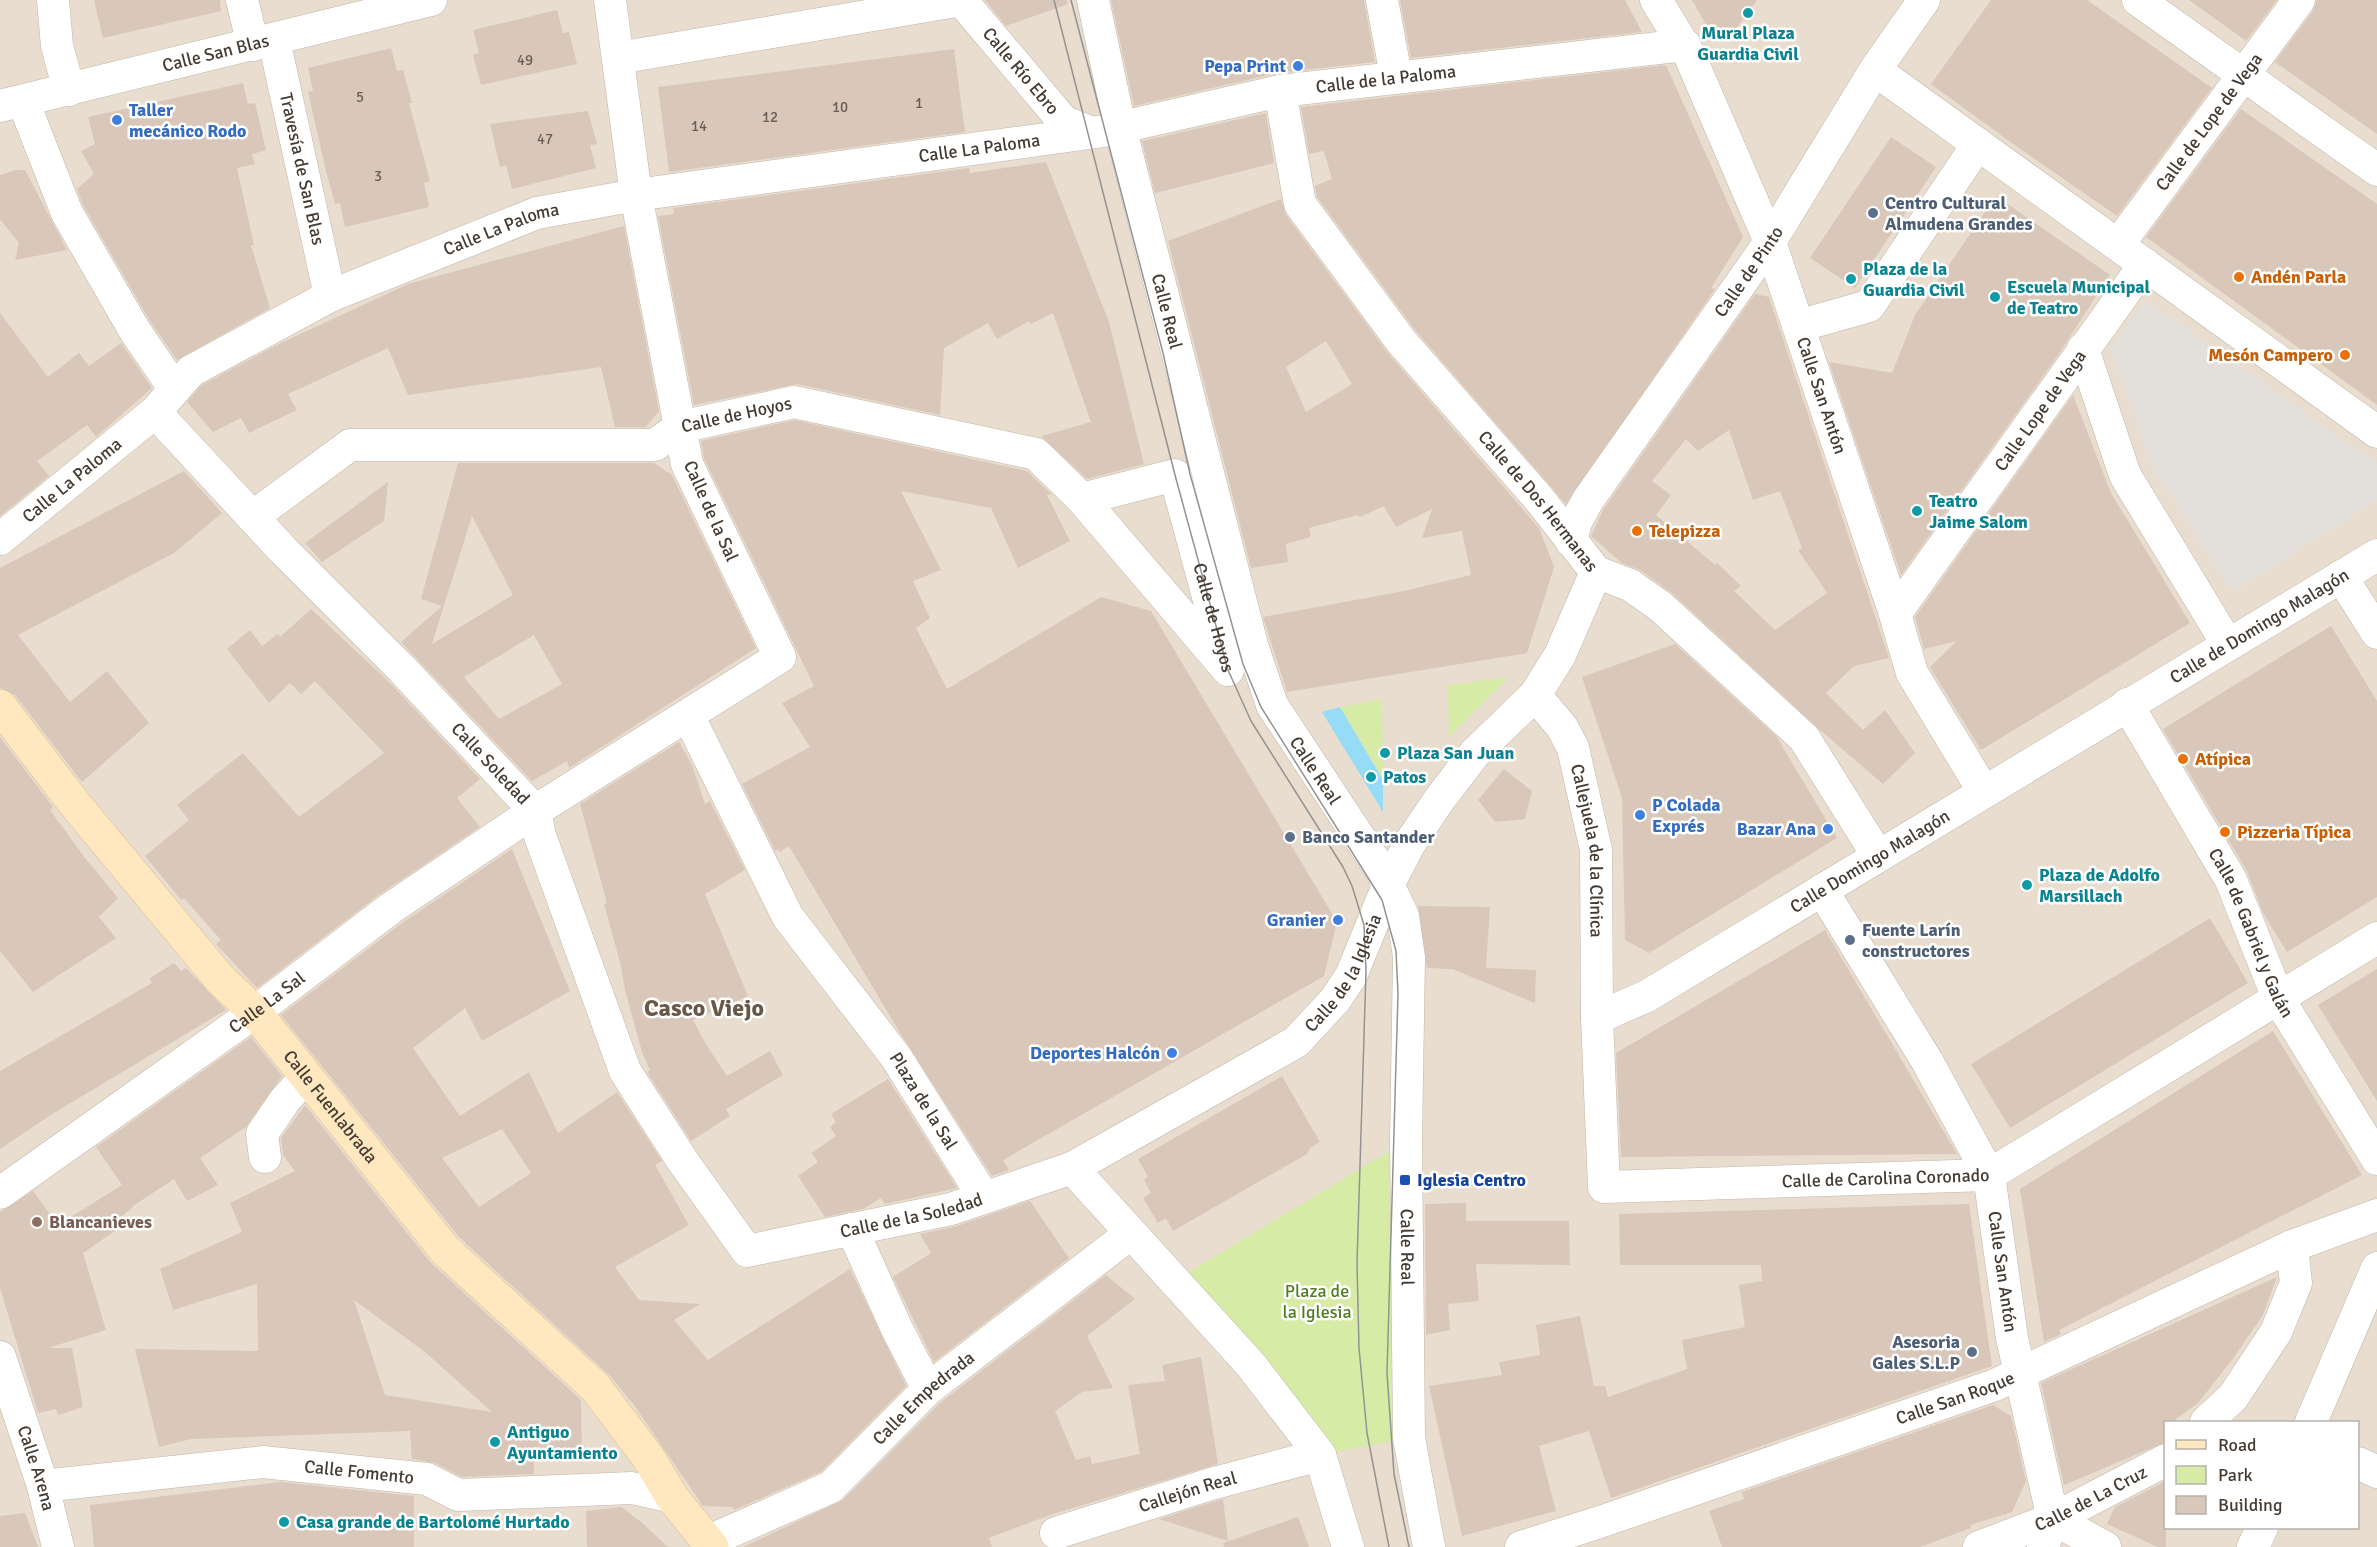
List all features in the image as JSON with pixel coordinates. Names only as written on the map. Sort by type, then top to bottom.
[{"type":"street","points":[[52,0],[57,46],[69,90]]},
{"type":"street","name":"Travesía de San Blas","points":[[242,0],[263,43],[330,296]]},
{"type":"street","name":"Calle San Blas","points":[[12,104],[431,0]]},
{"type":"street","name":"Calle de la Sal","points":[[535,811],[780,657],[687,464],[636,195],[610,0]]},
{"type":"street","points":[[618,58],[962,0]]},
{"type":"street","name":"Calle Río Ebro","points":[[962,0],[1064,122],[1090,132]]},
{"type":"street","name":"Calle Real","points":[[1093,0],[1120,127],[1257,658],[1272,705],[1389,883],[1403,916],[1409,957],[1406,1141],[1409,1438],[1429,1547]]},
{"type":"street","points":[[1382,0],[1396,76]]},
{"type":"street","name":"Calle San Antón","points":[[1656,0],[1685,45],[1770,242],[1895,614],[1912,673],[1984,792]]},
{"type":"street","name":"Calle de Pinto","points":[[1571,541],[1576,522],[1588,500],[1770,242],[1875,70],[1924,0]]},
{"type":"street","points":[[2138,0],[2377,170]]},
{"type":"street","name":"Calle de Lope de Vega","points":[[2118,245],[2299,0]]},
{"type":"street","name":"Calle de la Paloma","points":[[1090,132],[1280,91],[1396,76],[1685,45]]},
{"type":"street","points":[[1875,70],[2377,432]]},
{"type":"street","name":"Calle de Dos Hermanas","points":[[1280,91],[1300,204],[1401,341],[1540,500],[1596,572],[1630,585],[1660,606],[1804,738],[1878,856]]},
{"type":"street","points":[[12,104],[67,213],[135,331],[174,388]]},
{"type":"street","name":"Calle La Paloma","points":[[0,539],[154,412],[191,371],[330,296],[537,213],[636,195],[1090,132]]},
{"type":"street","points":[[1798,326],[1869,306],[1978,144]]},
{"type":"street","name":"Calle Lope de Vega","points":[[1895,614],[2145,264]]},
{"type":"street","points":[[2083,349],[2125,475],[2228,645]]},
{"type":"street","name":"Calle de Hoyos","points":[[254,516],[350,445],[655,445],[680,427],[794,402],[1036,454],[1082,499],[1228,670]]},
{"type":"street","name":"Calle Soledad","points":[[154,412],[254,516],[283,550],[402,669],[535,811],[540,836],[625,1071],[682,1160],[747,1251]]},
{"type":"street","name":"Calle de Hoyos","points":[[1082,499],[1175,475],[1228,670]]},
{"type":"street","name":"Calle de Domingo Malagón","points":[[2134,700],[2377,555]]},
{"type":"street","name":"Calle de la Iglesia","points":[[1072,1168],[1296,1042],[1335,1000],[1351,976],[1366,945],[1389,883],[1410,843],[1475,753],[1535,695],[1560,655],[1596,572]]},
{"type":"street","points":[[2341,576],[2377,633]]},
{"type":"street","points":[[1228,670],[1257,658]]},
{"type":"street","name":"Callejuela de la Clínica","points":[[1535,695],[1562,727],[1573,748],[1596,850],[1597,1018]]},
{"type":"street","name":"Calle Domingo Malagón","points":[[1597,1018],[1647,996],[2134,700]]},
{"type":"street","name":"Calle de Gabriel y Galán","points":[[2134,700],[2231,880],[2278,998],[2377,1159]]},
{"type":"street","name":"Calle Fuenlabrada","points":[[0,706],[74,803],[220,979],[255,1012],[445,1250],[595,1387],[648,1457],[672,1497],[710,1544]]},
{"type":"street","name":"Plaza de la Sal","points":[[688,715],[788,917],[896,1057],[983,1196]]},
{"type":"street","name":"Calle La Sal","points":[[0,1193],[255,1012],[391,909],[535,811]]},
{"type":"street","name":"Calle San Antón","points":[[1822,890],[1927,1061],[1989,1175],[2012,1338],[2021,1375],[2048,1533]]},
{"type":"street","name":"Calle de Carolina Coronado","points":[[1597,1018],[1604,1187],[1989,1175],[2377,938]]},
{"type":"street","points":[[265,1157],[262,1134],[285,1100],[306,1077]]},
{"type":"street","points":[[1072,1168],[1251,1365],[1320,1455],[1348,1547]]},
{"type":"street","name":"Calle de la Soledad","points":[[747,1251],[951,1209],[983,1196],[1072,1168]]},
{"type":"street","name":"Calle San Roque","points":[[1521,1547],[1600,1522],[2021,1375],[2292,1246],[2377,1215]]},
{"type":"street","points":[[852,1229],[897,1329],[928,1389]]},
{"type":"street","name":"Calle Empedrada","points":[[710,1544],[831,1487],[928,1389],[1130,1234]]},
{"type":"street","points":[[2207,1421],[2233,1397],[2276,1332],[2296,1283],[2292,1246]]},
{"type":"street","points":[[2311,1421],[2377,1268]]},
{"type":"street","name":"Calle Arena","points":[[1,1367],[43,1486],[58,1547]]},
{"type":"street","name":"Callejón Real","points":[[1056,1533],[1211,1484],[1320,1455]]},
{"type":"street","name":"Calle de La Cruz","points":[[1979,1547],[2048,1533],[2164,1461]]},
{"type":"street","name":"Calle Fomento","points":[[43,1486],[262,1462],[427,1479],[458,1495],[632,1488],[672,1497]]},
{"type":"street","points":[[2359,1463],[2377,1472]]},
{"type":"street","points":[[2253,1547],[2261,1529]]},
{"type":"street","points":[[2048,1533],[2105,1547]]},
{"type":"shaded area","points":[[0,0],[2377,0],[2377,1547],[0,1547]]},
{"type":"shaded area","points":[[2146,300],[2377,464],[2377,500],[2233,592],[2153,469],[2110,348]]},
{"type":"green space","points":[[1509,677],[1449,737],[1448,685]]},
{"type":"green space","points":[[1382,699],[1383,779],[1340,707]]},
{"type":"green space","name":"Plaza de la Iglesia","points":[[1406,1141],[1409,1438],[1320,1455],[1174,1281]]},
{"type":"water","points":[[1340,707],[1383,780],[1383,812],[1322,712]]},
{"type":"building","points":[[94,0],[220,0],[221,11],[103,38]]},
{"type":"building","points":[[985,0],[1067,0],[1068,4],[1006,26]]},
{"type":"building","points":[[1111,0],[1364,0],[1375,62],[1277,73],[1134,106]]},
{"type":"building","points":[[1400,0],[1625,0],[1642,32],[1411,58]]},
{"type":"building","points":[[1692,0],[1757,0],[1734,32],[1716,42]]},
{"type":"building","points":[[1991,0],[2087,0],[2212,88],[2117,216],[1931,84]]},
{"type":"building","points":[[2189,0],[2277,0],[2246,41]]},
{"type":"building","points":[[2317,0],[2377,0],[2377,134],[2275,62],[2313,11]]},
{"type":"building","points":[[557,10],[563,33],[569,32],[577,64],[481,85],[473,55],[479,53],[473,30]]},
{"type":"building","points":[[391,48],[397,71],[403,70],[412,103],[409,103],[430,181],[424,183],[429,207],[345,227],[340,203],[335,204],[326,171],[308,92],[313,91],[308,68]]},
{"type":"building","points":[[954,49],[965,132],[669,172],[658,87]]},
{"type":"building","points":[[1666,65],[1743,237],[1711,288],[1715,289],[1566,504],[1415,330],[1317,197],[1315,186],[1332,179],[1324,151],[1309,154],[1301,107]]},
{"type":"building","points":[[243,83],[248,104],[255,103],[266,150],[252,154],[255,164],[237,168],[254,245],[251,245],[270,308],[177,360],[150,321],[83,205],[77,189],[94,174],[81,151],[95,144],[88,117]]},
{"type":"building","points":[[2241,109],[2377,204],[2377,405],[2146,237]]},
{"type":"building","points":[[588,111],[597,144],[590,145],[596,168],[512,189],[506,165],[500,167],[490,124]]},
{"type":"building","points":[[1266,113],[1274,163],[1155,193],[1142,141]]},
{"type":"building","name":"Centro Cultural Almudena Grandes","points":[[1891,137],[1936,167],[1855,288],[1810,258]]},
{"type":"building","points":[[1046,162],[1109,322],[1144,464],[1087,479],[1043,438],[1042,436],[1091,422],[1053,313],[1031,324],[1029,321],[997,339],[988,323],[944,348],[940,415],[797,384],[694,405],[658,216],[674,214],[673,208],[969,168],[970,173]]},
{"type":"building","points":[[25,170],[67,250],[15,260],[19,243],[0,219],[0,175]]},
{"type":"building","points":[[1996,196],[2110,275],[2058,355],[1901,575],[1829,362],[1892,373],[1915,315]]},
{"type":"building","points":[[1281,199],[1286,215],[1387,352],[1539,528],[1554,567],[1527,653],[1287,692],[1263,617],[1404,591],[1471,575],[1462,531],[1422,538],[1432,509],[1396,527],[1384,506],[1360,517],[1358,515],[1309,528],[1311,537],[1286,544],[1288,562],[1251,568],[1168,241]],"holes":[[[1326,341],[1352,384],[1306,412],[1286,367]]]},
{"type":"building","points":[[624,226],[659,411],[646,427],[615,427],[601,367],[408,395],[388,348],[288,394],[297,410],[249,433],[241,418],[213,432],[187,402],[202,385],[281,343],[408,284]]},
{"type":"building","points":[[1755,294],[1769,297],[1889,658],[1854,666],[1826,693],[1863,730],[1885,710],[1915,753],[1883,784],[1820,730],[1672,593],[1640,570],[1622,563],[1591,536],[1603,510]],"holes":[[[1729,430],[1753,500],[1780,491],[1802,548],[1798,550],[1827,593],[1775,630],[1734,591],[1741,586],[1717,563],[1715,565],[1656,515],[1671,495],[1652,481],[1686,439],[1698,451]]]},
{"type":"building","points":[[0,313],[48,377],[79,353],[89,366],[121,343],[152,388],[96,437],[87,425],[37,461],[49,476],[0,516]]},
{"type":"building","points":[[2073,395],[2111,493],[2190,623],[1981,750],[1930,667],[1957,641],[1924,649],[1915,617]]},
{"type":"building","points":[[794,420],[1027,471],[1051,494],[1047,495],[1070,541],[1018,568],[991,508],[901,491],[941,570],[913,581],[930,618],[916,628],[947,689],[1101,597],[1151,611],[1337,922],[1324,976],[1003,1160],[1009,1170],[992,1176],[897,1028],[789,846],[780,852],[778,849],[775,851],[742,784],[810,747],[782,703],[814,686],[704,458],[701,441]]},
{"type":"building","points":[[458,463],[654,463],[672,475],[756,648],[569,768],[567,761],[532,781],[401,642],[442,606],[421,599]],"holes":[[[472,516],[513,595],[432,644],[445,602]],[[534,635],[562,684],[499,719],[464,677]]]},
{"type":"building","points":[[184,471],[222,513],[174,553],[18,635],[70,702],[107,671],[149,723],[82,782],[15,695],[0,688],[0,568]]},
{"type":"building","points":[[388,482],[384,521],[322,562],[305,543]]},
{"type":"building","points":[[311,609],[389,682],[480,779],[457,798],[480,827],[380,894],[257,988],[216,944],[221,940],[184,898],[181,900],[145,856],[189,820],[177,805],[243,753],[299,817],[384,753],[315,681],[301,694],[290,683],[269,703],[227,649],[250,630],[262,646],[278,634],[280,637]]},
{"type":"building","points":[[2331,626],[2377,701],[2377,897],[2287,952],[2263,913],[2247,871],[2163,729]]},
{"type":"building","points":[[1675,644],[1776,736],[1837,838],[1649,953],[1625,940],[1622,798],[1582,677]]},
{"type":"building","points":[[0,737],[53,807],[50,810],[85,858],[118,898],[99,917],[116,938],[33,992],[0,951]]},
{"type":"building","points":[[679,742],[692,765],[705,804],[710,801],[745,870],[705,894],[748,996],[693,1020],[727,1076],[770,1051],[783,1075],[726,1109],[730,1116],[691,1141],[647,1072],[650,1070],[642,1052],[625,990],[621,966],[604,904],[607,903],[580,804]]},
{"type":"building","points":[[1504,769],[1532,791],[1525,819],[1495,822],[1478,800]]},
{"type":"building","points":[[512,849],[570,991],[482,1041],[465,1008],[413,1048],[460,1116],[529,1072],[558,1133],[617,1092],[662,1161],[655,1165],[689,1225],[615,1267],[639,1300],[700,1304],[674,1320],[708,1360],[850,1269],[906,1386],[821,1472],[734,1510],[733,1507],[703,1506],[634,1405],[610,1376],[459,1237],[281,1015],[402,923]],"holes":[[[502,1129],[531,1173],[479,1207],[442,1158]]]},
{"type":"building","points":[[1418,906],[1490,907],[1486,968],[1536,970],[1535,1003],[1452,969],[1427,968]]},
{"type":"building","points":[[2210,918],[2248,983],[2010,1128],[1971,1064]]},
{"type":"building","points":[[1825,930],[1957,1154],[1621,1157],[1616,1053]]},
{"type":"building","points":[[174,963],[181,971],[186,968],[226,1010],[52,1114],[0,1149],[0,1071],[152,983],[150,978]]},
{"type":"building","points":[[2377,969],[2377,1101],[2318,1005]]},
{"type":"building","points":[[2273,1031],[2362,1175],[2059,1330],[2061,1334],[2044,1342],[2020,1189]]},
{"type":"building","points":[[251,1037],[282,1076],[246,1127],[200,1158],[218,1185],[187,1201],[174,1179],[136,1204],[113,1224],[115,1231],[83,1253],[106,1330],[48,1348],[72,1348],[83,1407],[58,1415],[56,1409],[38,1413],[0,1288],[0,1212],[33,1191],[58,1225],[122,1185],[96,1147]]},
{"type":"building","points":[[1282,1076],[1320,1142],[1310,1148],[1307,1154],[1173,1231],[1166,1218],[1158,1223],[1143,1198],[1151,1193],[1144,1180],[1148,1177],[1138,1159]]},
{"type":"building","points":[[888,1079],[957,1188],[885,1204],[881,1198],[863,1209],[825,1217],[798,1176],[818,1162],[812,1153],[836,1136],[830,1127],[836,1122],[831,1114]]},
{"type":"building","points":[[305,1105],[430,1262],[581,1400],[582,1459],[534,1461],[534,1474],[462,1477],[435,1463],[412,1459],[410,1431],[191,1439],[159,1447],[135,1349],[258,1351],[257,1284],[173,1310],[160,1269],[242,1232],[230,1203],[295,1171],[283,1155],[281,1138]],"holes":[[[354,1300],[425,1352],[492,1412],[385,1395]]]},
{"type":"building","points":[[1030,1201],[1069,1258],[934,1362],[893,1277],[931,1253],[920,1234],[957,1226]]},
{"type":"building","points":[[1466,1203],[1466,1221],[1569,1221],[1570,1265],[1476,1264],[1479,1301],[1448,1304],[1450,1330],[1426,1335],[1425,1204]]},
{"type":"building","points":[[1969,1204],[1992,1366],[1611,1498],[1589,1431],[1539,1446],[1556,1511],[1462,1536],[1429,1386],[1502,1375],[1499,1362],[1540,1355],[1536,1325],[1580,1316],[1594,1386],[1605,1386],[1608,1397],[1687,1369],[1682,1340],[1745,1327],[1739,1285],[1762,1281],[1761,1265],[1620,1265],[1619,1214]]},
{"type":"building","points":[[1106,1275],[1135,1299],[1087,1336],[1113,1388],[1082,1392],[1055,1411],[1076,1460],[1090,1456],[1092,1464],[1140,1454],[1128,1385],[1165,1381],[1162,1365],[1201,1357],[1218,1464],[1050,1515],[989,1538],[992,1547],[743,1547],[843,1500],[940,1403]]},
{"type":"building","points":[[2277,1277],[2263,1315],[2198,1403],[2173,1421],[2164,1421],[2164,1443],[2064,1485],[2041,1383]]},
{"type":"building","points":[[1993,1405],[2011,1416],[2026,1481],[2012,1512],[1970,1525],[1971,1528],[1920,1547],[1722,1547],[1709,1511],[1744,1499],[1742,1492]]},
{"type":"building","name":"Casa grande de Bartolomé Hurtado","points":[[280,1482],[414,1496],[414,1547],[94,1547],[90,1505]]},
{"type":"building","points":[[2164,1482],[2166,1547],[2158,1547],[2107,1524],[2115,1507]]},
{"type":"building","points":[[1223,1499],[1228,1541],[1159,1519],[1216,1501]]},
{"type":"building","points":[[621,1507],[668,1547],[587,1547],[586,1511]]},
{"type":"building","points":[[25,1513],[38,1547],[0,1547],[0,1516]]},
{"type":"building","points":[[1298,1517],[1309,1547],[1224,1547],[1223,1543]]},
{"type":"tram line","points":[[1054,0],[1175,475],[1228,670],[1251,721],[1343,867],[1352,886],[1364,925],[1366,971],[1357,1263],[1359,1348],[1367,1433],[1389,1547]]},
{"type":"tram line","points":[[1071,0],[1163,353],[1190,474],[1243,664],[1261,707],[1382,900],[1396,951],[1398,994],[1387,1373],[1394,1474],[1409,1547]]},
{"type":"place","name":"Mural Plaza Guardia Civil","points":[[1748,13]]},
{"type":"place","name":"Pepa Print","points":[[1298,66]]},
{"type":"place","name":"Taller mecánico Rodo","points":[[117,120]]},
{"type":"place","name":"Centro Cultural Almudena Grandes","points":[[1873,213]]},
{"type":"place","name":"Andén Parla","points":[[2239,277]]},
{"type":"place","name":"Plaza de la Guardia Civil","points":[[1851,279]]},
{"type":"place","name":"Escuela Municipal de Teatro","points":[[1995,297]]},
{"type":"place","name":"Mesón Campero","points":[[2345,355]]},
{"type":"place","name":"Teatro Jaime Salom","points":[[1917,511]]},
{"type":"place","name":"Telepizza","points":[[1637,531]]},
{"type":"place","name":"Plaza San Juan","points":[[1385,753]]},
{"type":"place","name":"Atípica","points":[[2183,759]]},
{"type":"place","name":"Patos","points":[[1371,777]]},
{"type":"place","name":"P Colada Exprés","points":[[1640,815]]},
{"type":"place","name":"Bazar Ana","points":[[1828,829]]},
{"type":"place","name":"Pizzeria Típica","points":[[2225,832]]},
{"type":"place","name":"Banco Santander","points":[[1290,837]]},
{"type":"place","name":"Plaza de Adolfo Marsillach","points":[[2027,885]]},
{"type":"place","name":"Granier","points":[[1338,920]]},
{"type":"place","name":"Fuente Larín constructores","points":[[1850,940]]},
{"type":"place","name":"Deportes Halcón","points":[[1172,1053]]},
{"type":"place","name":"Iglesia Centro","points":[[1405,1180]]},
{"type":"place","name":"Blancanieves","points":[[37,1222]]},
{"type":"place","name":"Asesoria Gales S.L.P","points":[[1972,1352]]},
{"type":"place","name":"Antiguo Ayuntamiento","points":[[495,1442]]},
{"type":"place","name":"Casa grande de Bartolomé Hurtado","points":[[284,1522]]},
{"type":"district","name":"Casco Viejo","points":[[704,1008]]}]
